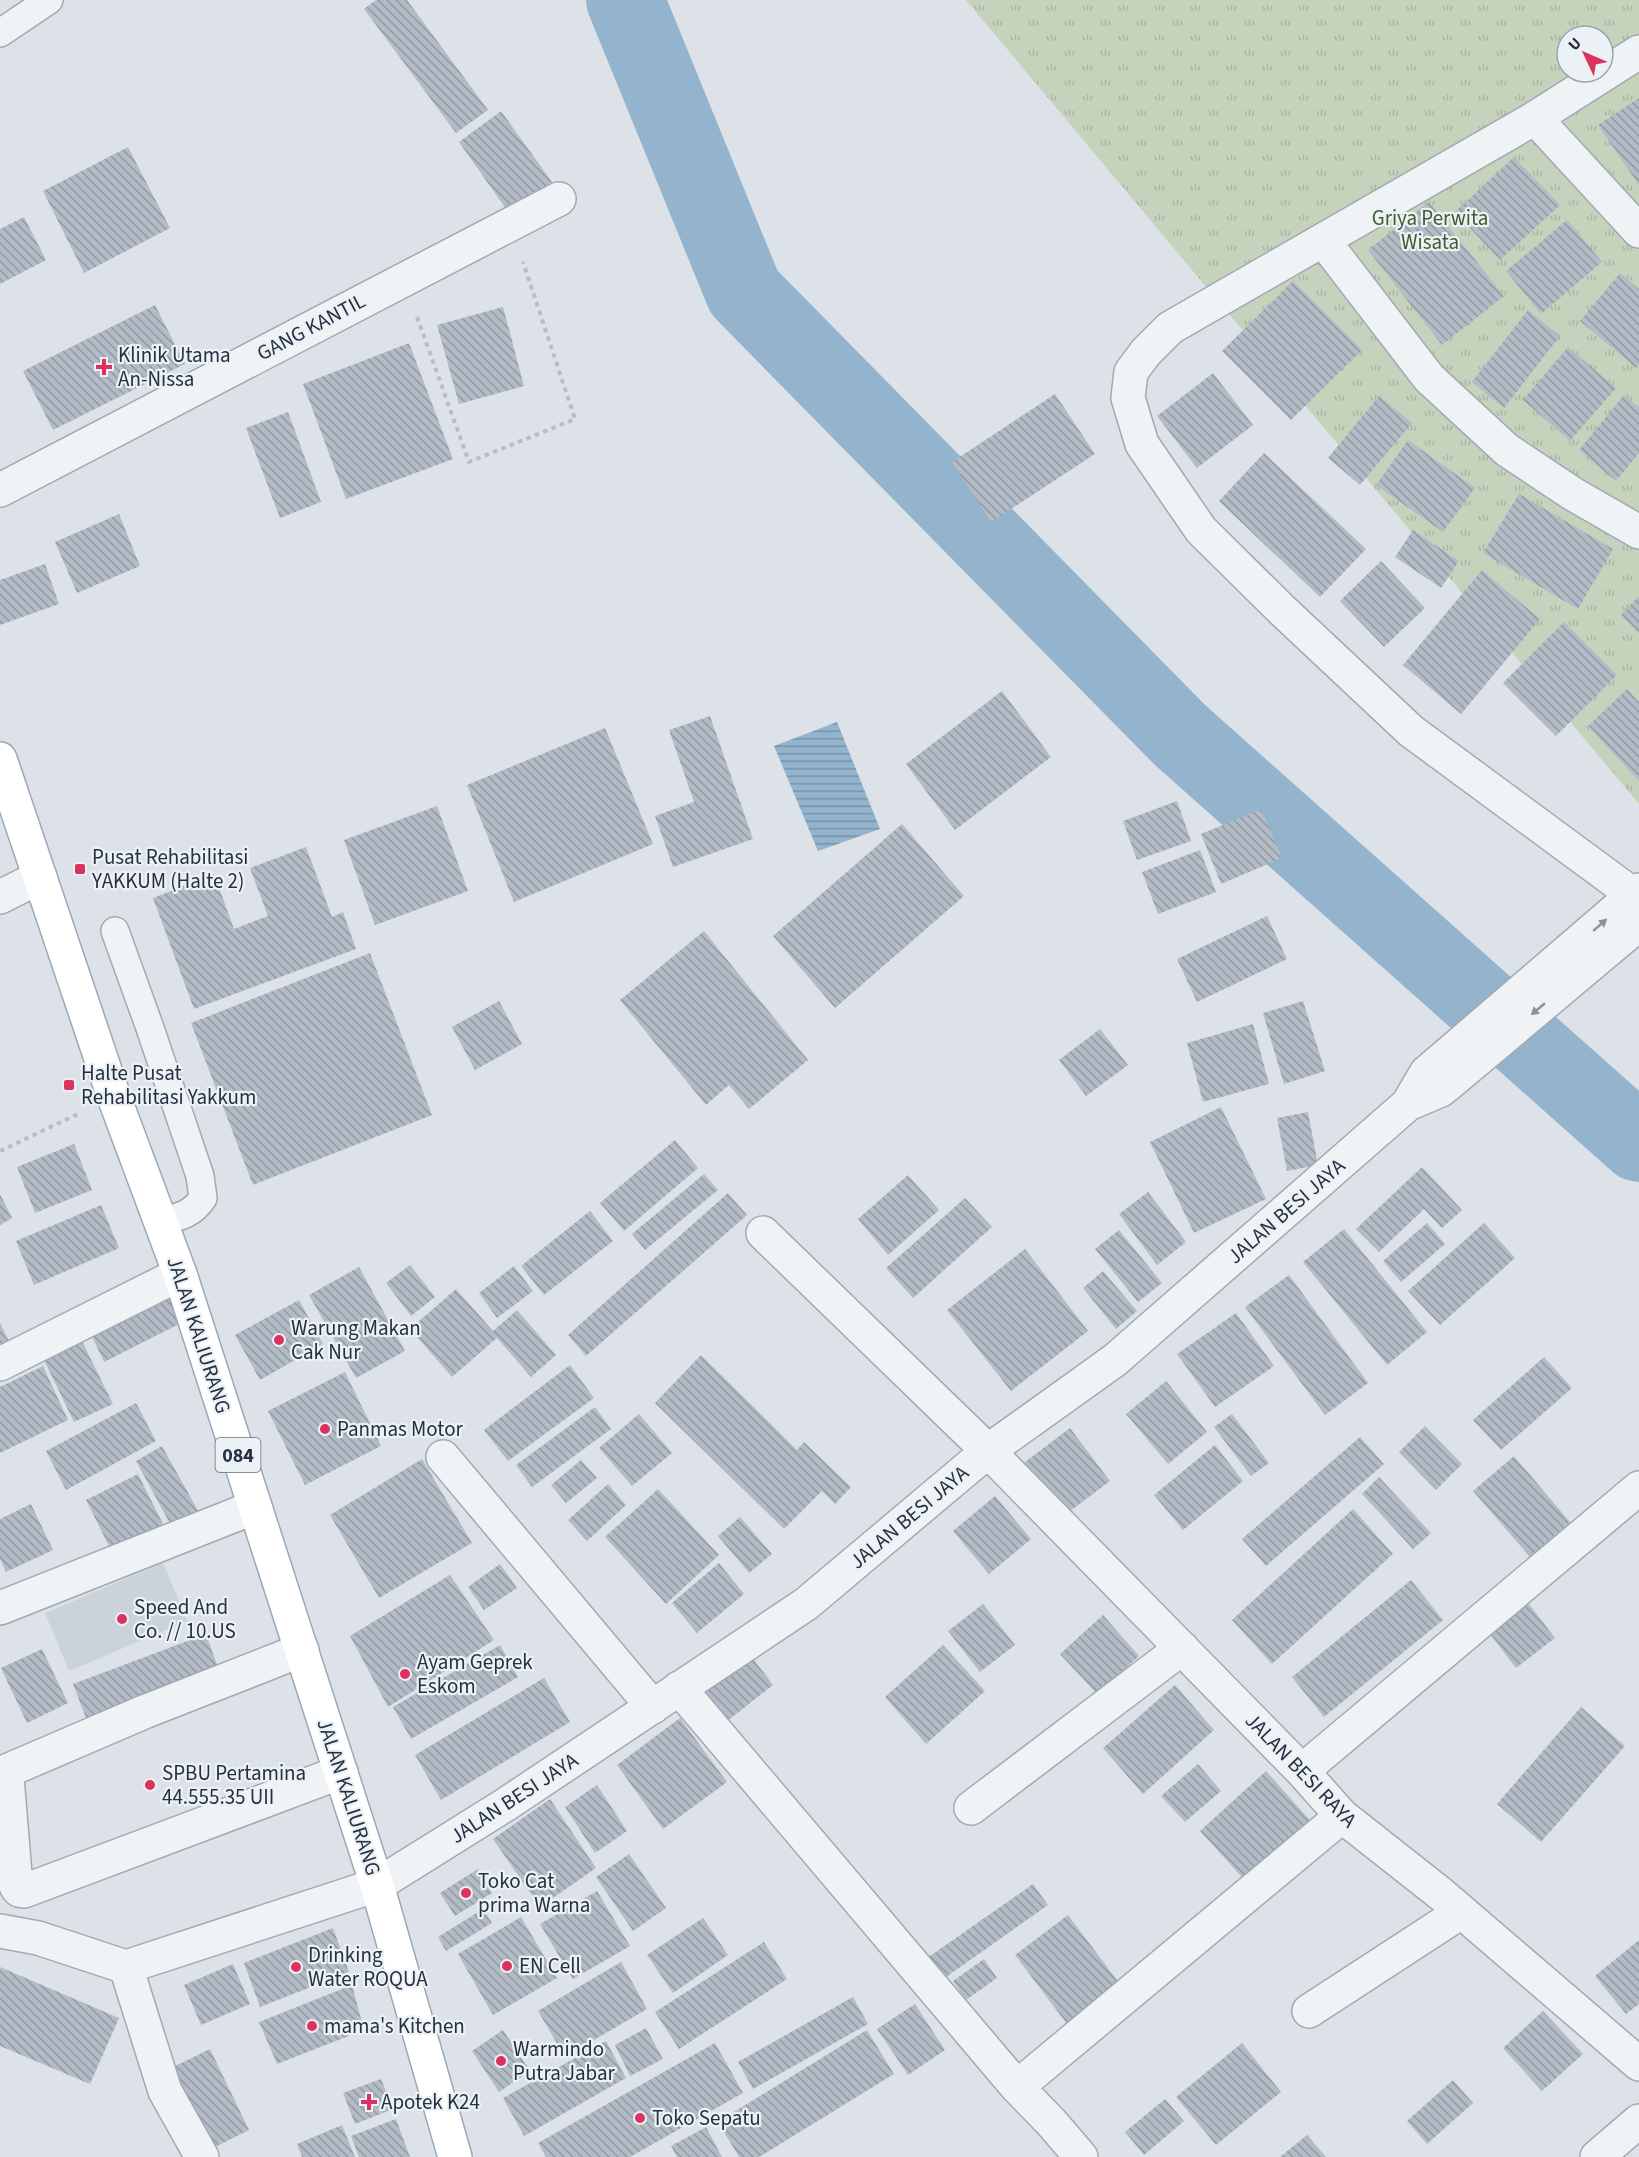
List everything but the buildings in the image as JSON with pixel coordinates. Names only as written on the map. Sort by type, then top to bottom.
[{"type":"main road","name":"JALAN KALIURANG","points":[[0,759],[114,1097],[180,1274],[377,1885],[455,2157]]},
{"type":"street","points":[[1638,902],[1411,731],[1201,530],[1142,444],[1128,398],[1131,372],[1146,352],[1170,328],[1536,118],[1639,52]]},
{"type":"street","points":[[1536,118],[1639,231]]},
{"type":"street","name":"GANG KANTIL","points":[[0,490],[559,199]]},
{"type":"street","points":[[1323,240],[1429,378],[1507,450],[1573,494],[1639,532]]},
{"type":"street","points":[[0,897],[40,877]]},
{"type":"street","name":"JALAN BESI JAYA","points":[[126,1967],[377,1885],[505,1805],[806,1604],[988,1451],[1115,1360],[1408,1104],[1441,1090],[1446,1072],[1573,963],[1638,902]]},
{"type":"street","name":"JALAN BESI RAYA","points":[[763,1233],[988,1451],[1302,1771],[1342,1816],[1441,1894],[1639,2064]]},
{"type":"street","points":[[0,1364],[180,1274]]},
{"type":"street","points":[[443,1457],[653,1707]]},
{"type":"street","points":[[1302,1771],[1639,1488]]},
{"type":"street","points":[[0,1608],[255,1507]]},
{"type":"street","points":[[971,1808],[1182,1648]]},
{"type":"street","points":[[302,1650],[123,1721],[9,1770],[7,1783],[16,1886],[19,1890],[24,1891],[340,1772]]},
{"type":"street","points":[[679,1688],[1017,2088],[1051,2122],[1081,2157]]},
{"type":"street","points":[[1017,2088],[1342,1816]]},
{"type":"street","points":[[1309,2011],[1461,1912]]},
{"type":"street","points":[[0,1930],[38,1938],[126,1967],[165,2091],[202,2157]]},
{"type":"street","points":[[1597,2157],[1639,2121]]},
{"type":"lane","points":[[0,33],[49,0]]},
{"type":"lane","points":[[115,932],[200,1176],[203,1198],[197,1208],[186,1216],[160,1222]]},
{"type":"path","points":[[404,279],[469,462],[575,419],[510,224]]},
{"type":"path","points":[[0,1151],[114,1097]]},
{"type":"shaded area","points":[[163,1563],[187,1621],[69,1671],[45,1613]]},
{"type":"green space","name":"Griya Perwita Wisata","points":[[966,0],[1639,0],[1639,804]]},
{"type":"water","points":[[837,722],[880,829],[818,851],[774,746]]},
{"type":"waterway","points":[[625,0],[744,292],[1180,735],[1639,1143]]},
{"type":"place","name":"Klinik Utama An-Nissa","points":[[104,367]]},
{"type":"place","name":"Pusat Rehabilitasi YAKKUM (Halte 2)","points":[[80,869]]},
{"type":"place","name":"Halte Pusat Rehabilitasi Yakkum","points":[[69,1085]]},
{"type":"place","name":"Warung Makan Cak Nur","points":[[279,1340]]},
{"type":"place","name":"Panmas Motor","points":[[325,1429]]},
{"type":"place","name":"Speed And Co. // 10.US","points":[[122,1619]]},
{"type":"place","name":"Ayam Geprek Eskom","points":[[405,1674]]},
{"type":"place","name":"SPBU Pertamina 44.555.35 UII","points":[[150,1785]]},
{"type":"place","name":"Toko Cat prima Warna","points":[[466,1893]]},
{"type":"place","name":"EN Cell","points":[[507,1966]]},
{"type":"place","name":"Drinking Water ROQUA","points":[[296,1967]]},
{"type":"place","name":"mama's Kitchen","points":[[312,2026]]},
{"type":"place","name":"Warmindo Putra Jabar","points":[[501,2061]]},
{"type":"place","name":"Apotek K24","points":[[369,2102]]},
{"type":"place","name":"Toko Sepatu","points":[[640,2118]]}]
